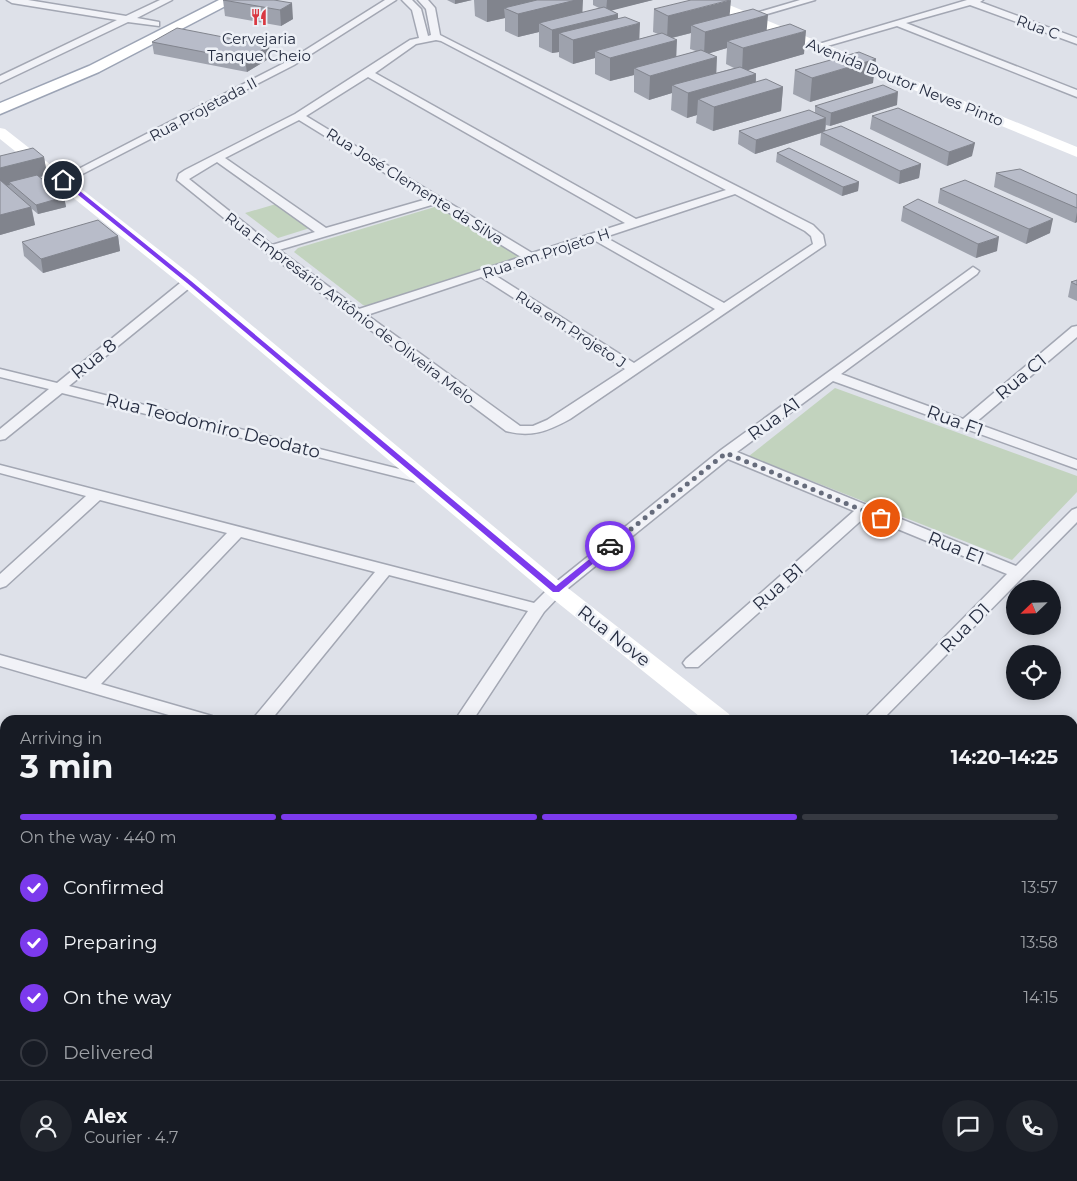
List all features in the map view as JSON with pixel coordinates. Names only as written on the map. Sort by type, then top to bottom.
[{"type":"main road","points":[[0,91],[156,24],[202,0]]},
{"type":"main road","points":[[52,79],[160,30],[216,0]]},
{"type":"main road","points":[[0,110],[82,74],[230,0]]},
{"type":"main road","points":[[0,91],[82,74]]},
{"type":"street","points":[[0,2],[4,0]]},
{"type":"street","points":[[12,0],[156,24]]},
{"type":"street","points":[[0,91],[167,0]]},
{"type":"street","name":"Rua Projetada II","points":[[63,180],[134,146],[291,63],[390,0]]},
{"type":"street","name":"Avenida Doutor Neves Pinto","points":[[706,0],[1077,152]]},
{"type":"street","points":[[747,17],[810,0]]},
{"type":"street","name":"Rua C","points":[[950,0],[970,2],[1077,41]]},
{"type":"street","points":[[424,38],[421,22],[409,2],[424,1],[430,8],[436,38]]},
{"type":"street","points":[[817,46],[970,2]]},
{"type":"street","points":[[897,23],[1077,94]]},
{"type":"street","points":[[325,233],[218,158],[299,116],[368,73],[413,42],[424,38],[436,38],[444,39],[734,191],[809,228],[817,234],[819,244],[565,416],[539,430],[520,431]]},
{"type":"street","points":[[368,73],[636,224]]},
{"type":"street","name":"Rua José Clemente da Silva","points":[[299,116],[438,199],[530,257]]},
{"type":"street","name":"Rua Nove","points":[[0,132],[63,180],[189,282],[556,590],[714,715]]},
{"type":"street","name":"Rua Empresário Antônio de Oliveira Melo","points":[[218,158],[189,172],[183,176],[183,180],[270,249],[357,314],[511,428],[520,431]]},
{"type":"street","name":"Rua em Projeto H","points":[[357,314],[734,191]]},
{"type":"street","points":[[270,249],[438,199]]},
{"type":"street","points":[[597,237],[724,309]]},
{"type":"street","name":"Rua A1","points":[[467,715],[538,609],[556,590],[726,453],[833,376],[972,271]]},
{"type":"street","name":"Rua em Projeto J","points":[[484,273],[634,369]]},
{"type":"street","name":"Rua 8","points":[[0,436],[189,282]]},
{"type":"street","name":"Rua C1","points":[[965,424],[1077,330]]},
{"type":"street","name":"Rua Teodomiro Deodato","points":[[0,373],[426,480]]},
{"type":"street","name":"Rua F1","points":[[833,376],[1077,465]]},
{"type":"street","name":"Rua E1","points":[[726,453],[1020,574]]},
{"type":"street","points":[[0,469],[387,568],[538,609]]},
{"type":"street","points":[[0,584],[96,495]]},
{"type":"street","name":"Rua B1","points":[[692,663],[863,511]]},
{"type":"street","name":"Rua D1","points":[[877,715],[1020,574],[1077,513]]},
{"type":"street","points":[[89,686],[238,531]]},
{"type":"street","points":[[265,715],[387,568]]},
{"type":"street","points":[[0,660],[189,715]]},
{"type":"green space","points":[[276,204],[310,228],[278,238],[245,213]]},
{"type":"green space","points":[[438,206],[450,208],[525,254],[523,261],[371,308],[363,305],[294,252],[298,248]]},
{"type":"green space","points":[[835,388],[1077,476],[1077,492],[1012,560],[749,456]]},
{"type":"building","points":[[223,0],[274,0],[292,3],[280,10]]},
{"type":"building","points":[[537,0],[576,0],[518,14],[504,8]]},
{"type":"building","points":[[691,0],[730,0],[668,16],[654,9]]},
{"type":"building","points":[[604,7],[618,14],[552,30],[539,23]]},
{"type":"building","points":[[753,9],[768,15],[705,32],[691,25]]},
{"type":"building","points":[[625,17],[640,23],[573,40],[559,33]]},
{"type":"building","points":[[790,24],[806,31],[743,48],[727,41]]},
{"type":"building","points":[[177,28],[269,46],[245,60],[152,42]]},
{"type":"building","points":[[662,33],[677,40],[610,58],[595,51]]},
{"type":"building","points":[[701,50],[717,57],[650,76],[634,68]]},
{"type":"building","points":[[859,52],[876,59],[812,78],[795,70]]},
{"type":"building","points":[[740,67],[756,74],[688,93],[672,85]]},
{"type":"building","points":[[766,79],[783,87],[714,107],[698,99]]},
{"type":"building","points":[[883,85],[898,92],[831,113],[815,106]]},
{"type":"building","points":[[898,108],[975,143],[949,152],[872,116]]},
{"type":"building","points":[[809,110],[826,118],[756,140],[739,131]]},
{"type":"building","points":[[841,126],[921,164],[900,171],[821,132]]},
{"type":"building","points":[[33,148],[44,157],[0,168],[0,156]]},
{"type":"building","points":[[789,148],[859,182],[843,187],[777,153]]},
{"type":"building","points":[[1020,169],[1077,195],[1077,208],[996,173]]},
{"type":"building","points":[[37,175],[64,197],[36,205],[9,182]]},
{"type":"building","points":[[0,180],[31,207],[0,215]]},
{"type":"building","points":[[965,180],[1053,219],[1029,229],[940,189]]},
{"type":"building","points":[[918,199],[999,237],[978,244],[903,207]]},
{"type":"building","points":[[98,220],[118,236],[41,259],[22,242]]},
{"type":"way so far","points":[[610,546],[726,453],[881,518]]},
{"type":"place","name":"Cervejaria Tanque Cheio","points":[[259,17]]},
{"type":"route","points":[[63,180],[189,282],[556,590],[610,546]]}]
